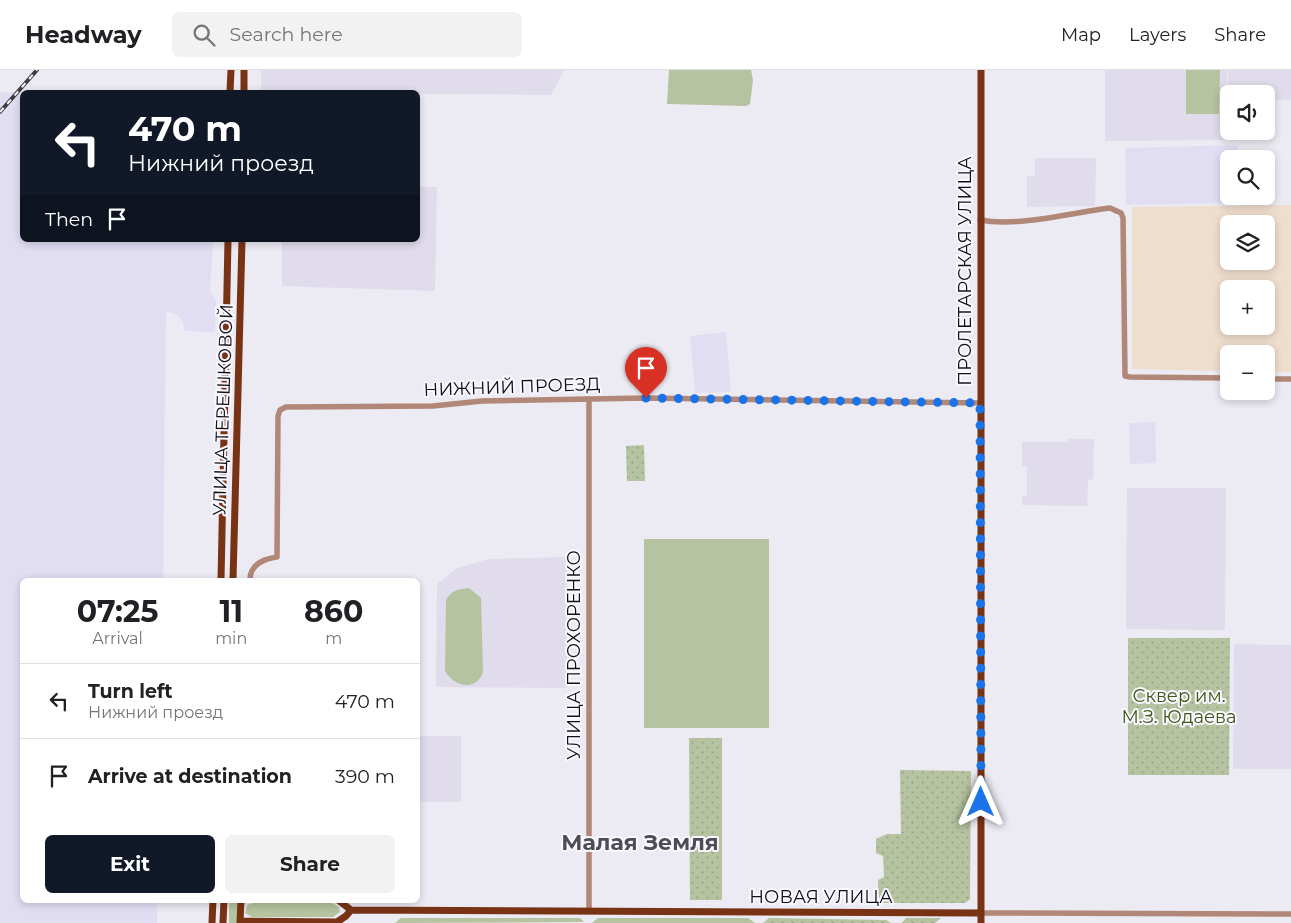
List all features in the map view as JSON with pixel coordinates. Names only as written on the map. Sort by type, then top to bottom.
[{"type":"main road","points":[[230,90],[231,70]]},
{"type":"main road","points":[[244,70],[244,90]]},
{"type":"main road","name":"ПРОЛЕТАРСКАЯ УЛИЦА","points":[[981,70],[981,923]]},
{"type":"main road","name":"УЛИЦА ТЕРЕШКОВОЙ","points":[[221,578],[228,242]]},
{"type":"main road","name":"УЛИЦА ТЕРЕШКОВОЙ","points":[[233,578],[242,242]]},
{"type":"main road","points":[[212,923],[213,903]]},
{"type":"main road","points":[[223,923],[224,903]]},
{"type":"main road","points":[[241,903],[240,922],[337,922],[351,910],[342,903]]},
{"type":"main road","name":"НОВАЯ УЛИЦА","points":[[351,910],[981,913]]},
{"type":"street","points":[[980,220],[994,222],[1024,221],[1090,211],[1116,210],[1123,218],[1125,376],[1130,378],[1220,378]]},
{"type":"street","points":[[1275,379],[1291,379]]},
{"type":"street","name":"НИЖНИЙ ПРОЕЗД","points":[[250,578],[250,572],[253,568],[266,559],[276,557],[278,416],[280,410],[286,407],[433,406],[482,401],[589,399],[980,403]]},
{"type":"street","name":"УЛИЦА ПРОХОРЕНКО","points":[[589,399],[589,911]]},
{"type":"street","name":"НОВАЯ УЛИЦА","points":[[981,913],[1291,914]]},
{"type":"shaded area","points":[[261,70],[564,70],[551,95],[420,94],[420,90],[261,90]]},
{"type":"shaded area","points":[[1105,70],[1227,70],[1227,85],[1220,85],[1220,140],[1227,140],[1105,141]]},
{"type":"shaded area","points":[[1228,70],[1291,70],[1291,100],[1275,99],[1275,85],[1228,85]]},
{"type":"shaded area","points":[[0,92],[17,92],[20,97],[20,242],[213,242],[210,292],[216,300],[215,332],[185,331],[182,319],[174,313],[166,312],[163,578],[20,578],[20,903],[157,903],[157,923],[0,923]]},
{"type":"shaded area","points":[[1238,145],[1238,150],[1220,150],[1220,203],[1126,205],[1125,148]]},
{"type":"shaded area","points":[[1035,158],[1096,158],[1095,206],[1027,207],[1027,176],[1035,176]]},
{"type":"shaded area","points":[[420,187],[437,187],[435,291],[282,286],[282,242],[420,242]]},
{"type":"shaded area","points":[[1291,205],[1291,372],[1275,372],[1275,345],[1220,345],[1220,371],[1132,369],[1132,207]]},
{"type":"shaded area","points":[[726,332],[731,392],[695,393],[690,336]]},
{"type":"shaded area","points":[[1155,422],[1156,463],[1130,464],[1129,423]]},
{"type":"shaded area","points":[[1068,439],[1094,439],[1093,479],[1088,480],[1087,506],[1022,505],[1022,496],[1027,495],[1027,466],[1022,466],[1022,442],[1068,442]]},
{"type":"shaded area","points":[[1127,488],[1226,488],[1225,630],[1126,629]]},
{"type":"shaded area","points":[[566,557],[567,688],[436,687],[437,584],[457,568],[489,559]]},
{"type":"shaded area","points":[[1234,644],[1291,645],[1291,769],[1233,769]]},
{"type":"shaded area","points":[[420,736],[461,736],[461,802],[420,802]]},
{"type":"green space","points":[[669,70],[751,70],[753,80],[750,104],[746,106],[667,104]]},
{"type":"green space","points":[[1186,70],[1220,70],[1219,114],[1186,114]]},
{"type":"green space","points":[[644,445],[645,481],[627,481],[626,446]]},
{"type":"green space","points":[[644,539],[769,539],[769,728],[644,728]]},
{"type":"green space","points":[[469,588],[481,598],[483,672],[475,683],[465,685],[454,681],[445,671],[446,600],[456,591]]},
{"type":"green space","name":"Сквер им. М.З. Юдаева","points":[[1128,638],[1230,638],[1229,775],[1128,775]]},
{"type":"green space","points":[[689,738],[722,738],[722,900],[690,900]]},
{"type":"green space","points":[[900,770],[971,771],[970,899],[965,903],[879,903],[878,880],[884,877],[883,856],[876,853],[876,839],[887,834],[901,834]]},
{"type":"green space","points":[[229,903],[238,903],[238,923],[229,923]]},
{"type":"green space","points":[[253,903],[332,903],[339,907],[340,912],[333,917],[252,917],[245,913],[247,905]]},
{"type":"green space","points":[[401,918],[580,918],[584,922],[395,923]]},
{"type":"green space","points":[[598,918],[748,918],[755,923],[592,923]]},
{"type":"green space","points":[[769,918],[886,920],[891,923],[763,923]]},
{"type":"green space","points":[[906,918],[941,918],[935,923],[902,923]]},
{"type":"railway","points":[[0,112],[37,70]]},
{"type":"district","name":"Малая Земля","points":[[640,842]]},
{"type":"route","points":[[646,398],[980,403],[981,802]]}]
